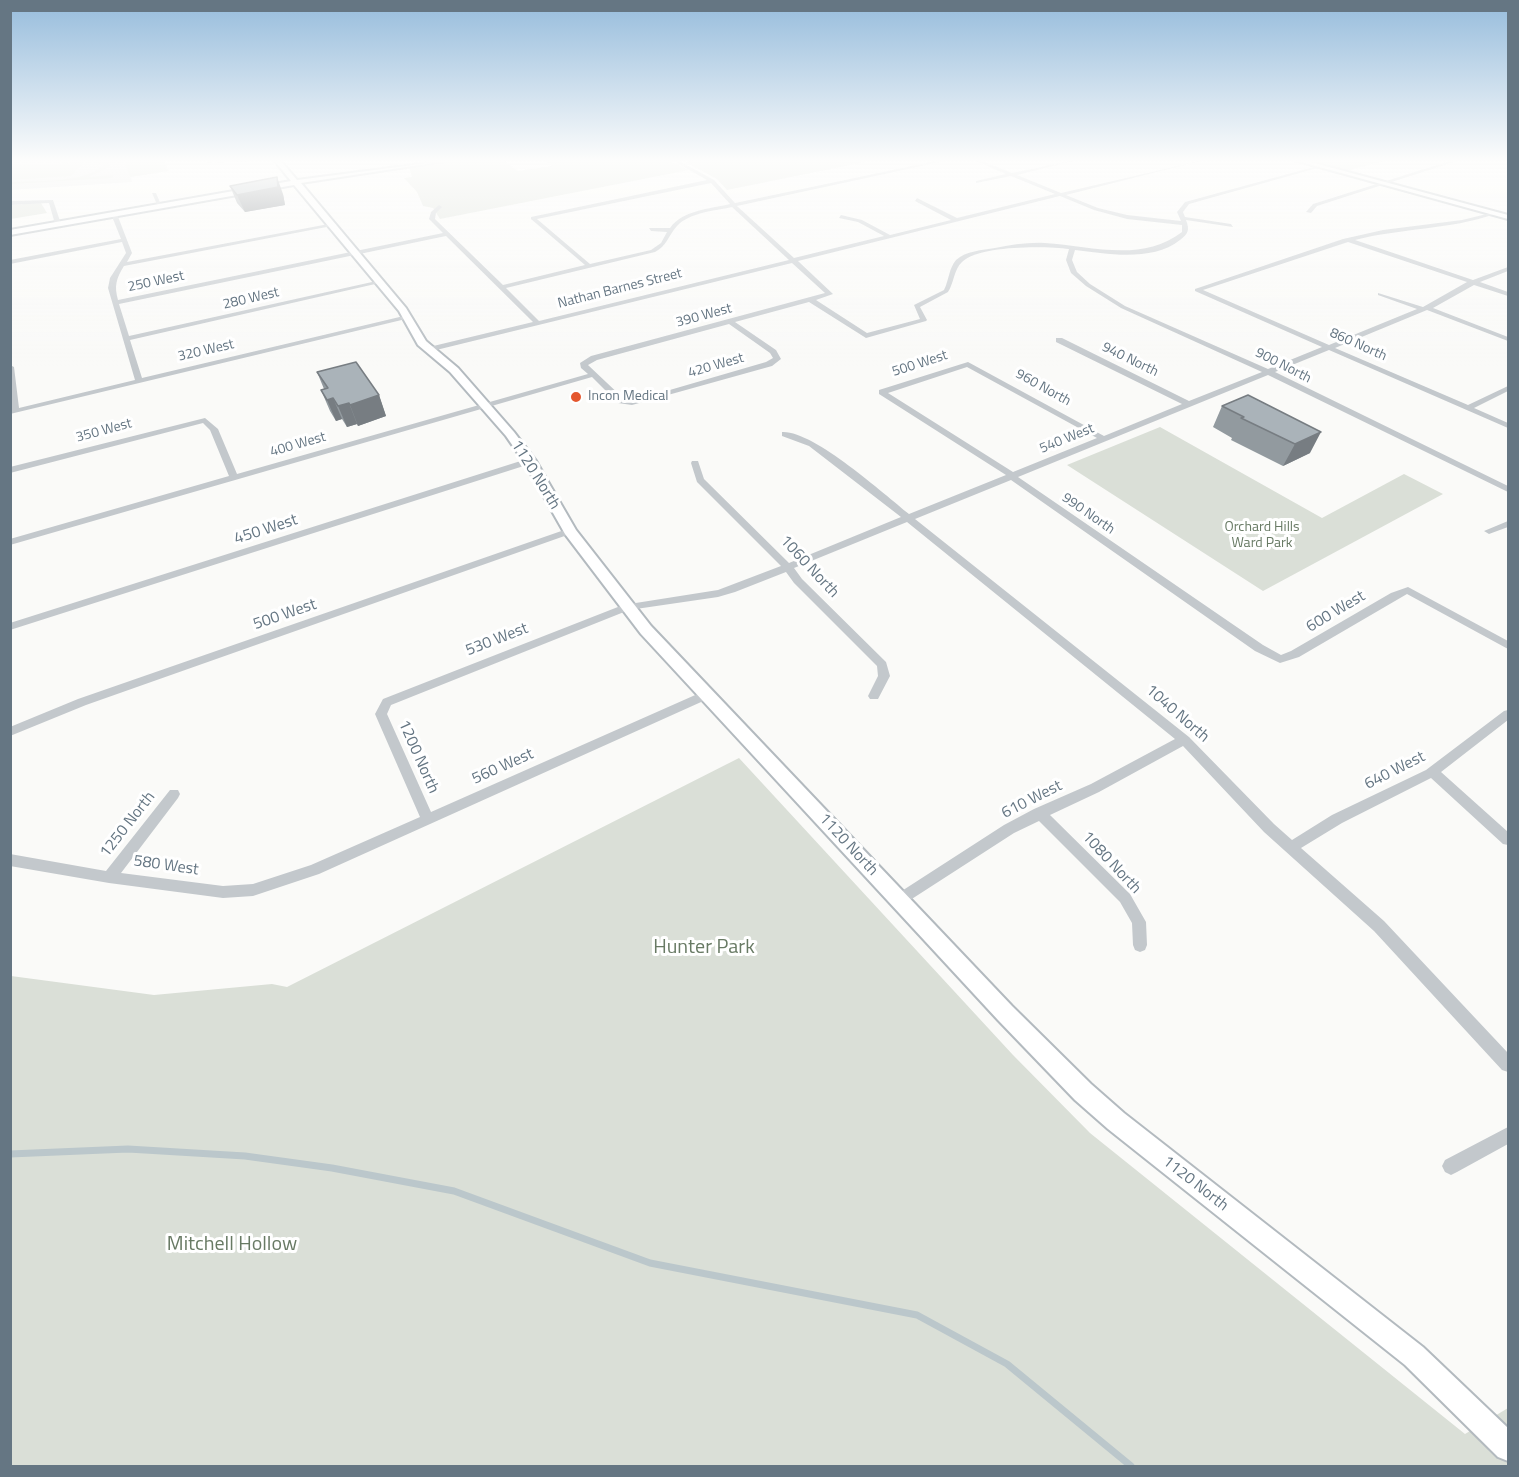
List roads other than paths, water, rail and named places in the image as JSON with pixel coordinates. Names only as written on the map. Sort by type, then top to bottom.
[{"type":"street","points":[[10,233],[32,229]]},
{"type":"street","points":[[120,229],[129,253],[112,282],[115,303],[139,381]]},
{"type":"street","points":[[124,264],[313,229]]},
{"type":"street","name":"1120 North","points":[[337,229],[408,317],[416,335],[428,350],[454,370],[486,405],[530,461],[570,531],[627,607],[706,695],[1083,1092],[1414,1356],[1509,1447]]},
{"type":"street","points":[[443,229],[537,322]]},
{"type":"street","points":[[546,229],[589,266]]},
{"type":"street","points":[[502,287],[653,251],[665,244],[671,230],[651,229]]},
{"type":"street","points":[[760,229],[794,260]]},
{"type":"street","points":[[875,229],[888,236]]},
{"type":"street","name":"Nathan Barnes Street","points":[[428,350],[918,229]]},
{"type":"street","points":[[811,300],[866,336],[924,320],[916,306],[946,291],[956,265],[967,256],[988,250],[1026,246],[1117,252],[1154,249],[1179,239],[1186,229]]},
{"type":"street","points":[[1349,240],[1386,232],[1416,229]]},
{"type":"street","name":"250 West","points":[[115,303],[448,234]]},
{"type":"street","points":[[10,262],[124,240]]},
{"type":"street","points":[[1349,240],[1509,294]]},
{"type":"street","name":"860 North","points":[[1349,240],[1197,290],[1509,426]]},
{"type":"street","name":"900 North","points":[[1072,248],[1069,260],[1071,268],[1088,285],[1135,313],[1268,372],[1509,489]]},
{"type":"street","name":"390 West","points":[[592,375],[584,363],[830,294],[794,260]]},
{"type":"street","name":"540 West","points":[[627,607],[668,599],[714,595],[1425,308],[1475,282],[1509,269]]},
{"type":"street","name":"280 West","points":[[126,339],[381,282]]},
{"type":"street","points":[[1380,294],[1509,339]]},
{"type":"street","name":"320 West","points":[[13,412],[408,317]]},
{"type":"street","name":"420 West","points":[[592,375],[625,403],[640,402],[748,370],[777,359],[773,352],[731,322]]},
{"type":"street","name":"940 North","points":[[1059,340],[1188,404]]},
{"type":"street","name":"500 West","points":[[882,392],[968,364]]},
{"type":"street","name":"960 North","points":[[968,364],[1104,439]]},
{"type":"street","points":[[10,367],[13,412]]},
{"type":"street","name":"400 West","points":[[10,542],[592,375]]},
{"type":"street","points":[[1469,408],[1509,388]]},
{"type":"street","name":"990 North","points":[[882,392],[1012,476],[1258,648],[1280,659]]},
{"type":"street","name":"350 West","points":[[10,470],[205,420],[214,429],[234,478]]},
{"type":"street","name":"1040 North","points":[[785,434],[812,444],[908,517],[1185,740],[1291,848],[1379,926],[1509,1064]]},
{"type":"street","name":"450 West","points":[[10,627],[530,461]]},
{"type":"street","name":"1060 North","points":[[695,463],[700,480],[882,665],[884,676],[874,696]]},
{"type":"street","points":[[1489,531],[1509,524]]},
{"type":"street","name":"500 West","points":[[10,732],[82,702],[570,531]]},
{"type":"street","name":"600 West","points":[[1280,659],[1295,654],[1395,595],[1408,590],[1431,600],[1509,645]]},
{"type":"street","name":"530 West","points":[[382,708],[387,702],[627,607]]},
{"type":"street","name":"560 West","points":[[314,870],[706,695]]},
{"type":"street","name":"1200 North","points":[[382,708],[384,721],[428,819]]},
{"type":"street","name":"640 West","points":[[1291,848],[1337,819],[1432,771],[1509,714]]},
{"type":"street","name":"610 West","points":[[899,900],[1039,813],[1095,788],[1166,748],[1185,740]]},
{"type":"street","points":[[1432,771],[1509,840]]},
{"type":"street","name":"1250 North","points":[[109,877],[174,794]]},
{"type":"street","name":"1080 North","points":[[1039,813],[1125,898],[1139,922],[1140,945]]},
{"type":"street","name":"580 West","points":[[10,860],[109,877],[223,892],[253,890],[314,870]]},
{"type":"street","points":[[1451,1166],[1509,1135]]},
{"type":"waterway","points":[[10,1154],[128,1149],[245,1156],[332,1168],[454,1191],[650,1263],[917,1315],[1007,1364],[1131,1466]]},
{"type":"place","name":"Incon Medical","points":[[576,397]]},
{"type":"park label","name":"Orchard Hills Ward Park","points":[[1262,536]]},
{"type":"park label","name":"Hunter Park","points":[[704,948]]},
{"type":"park label","name":"Mitchell Hollow","points":[[232,1245]]}]
